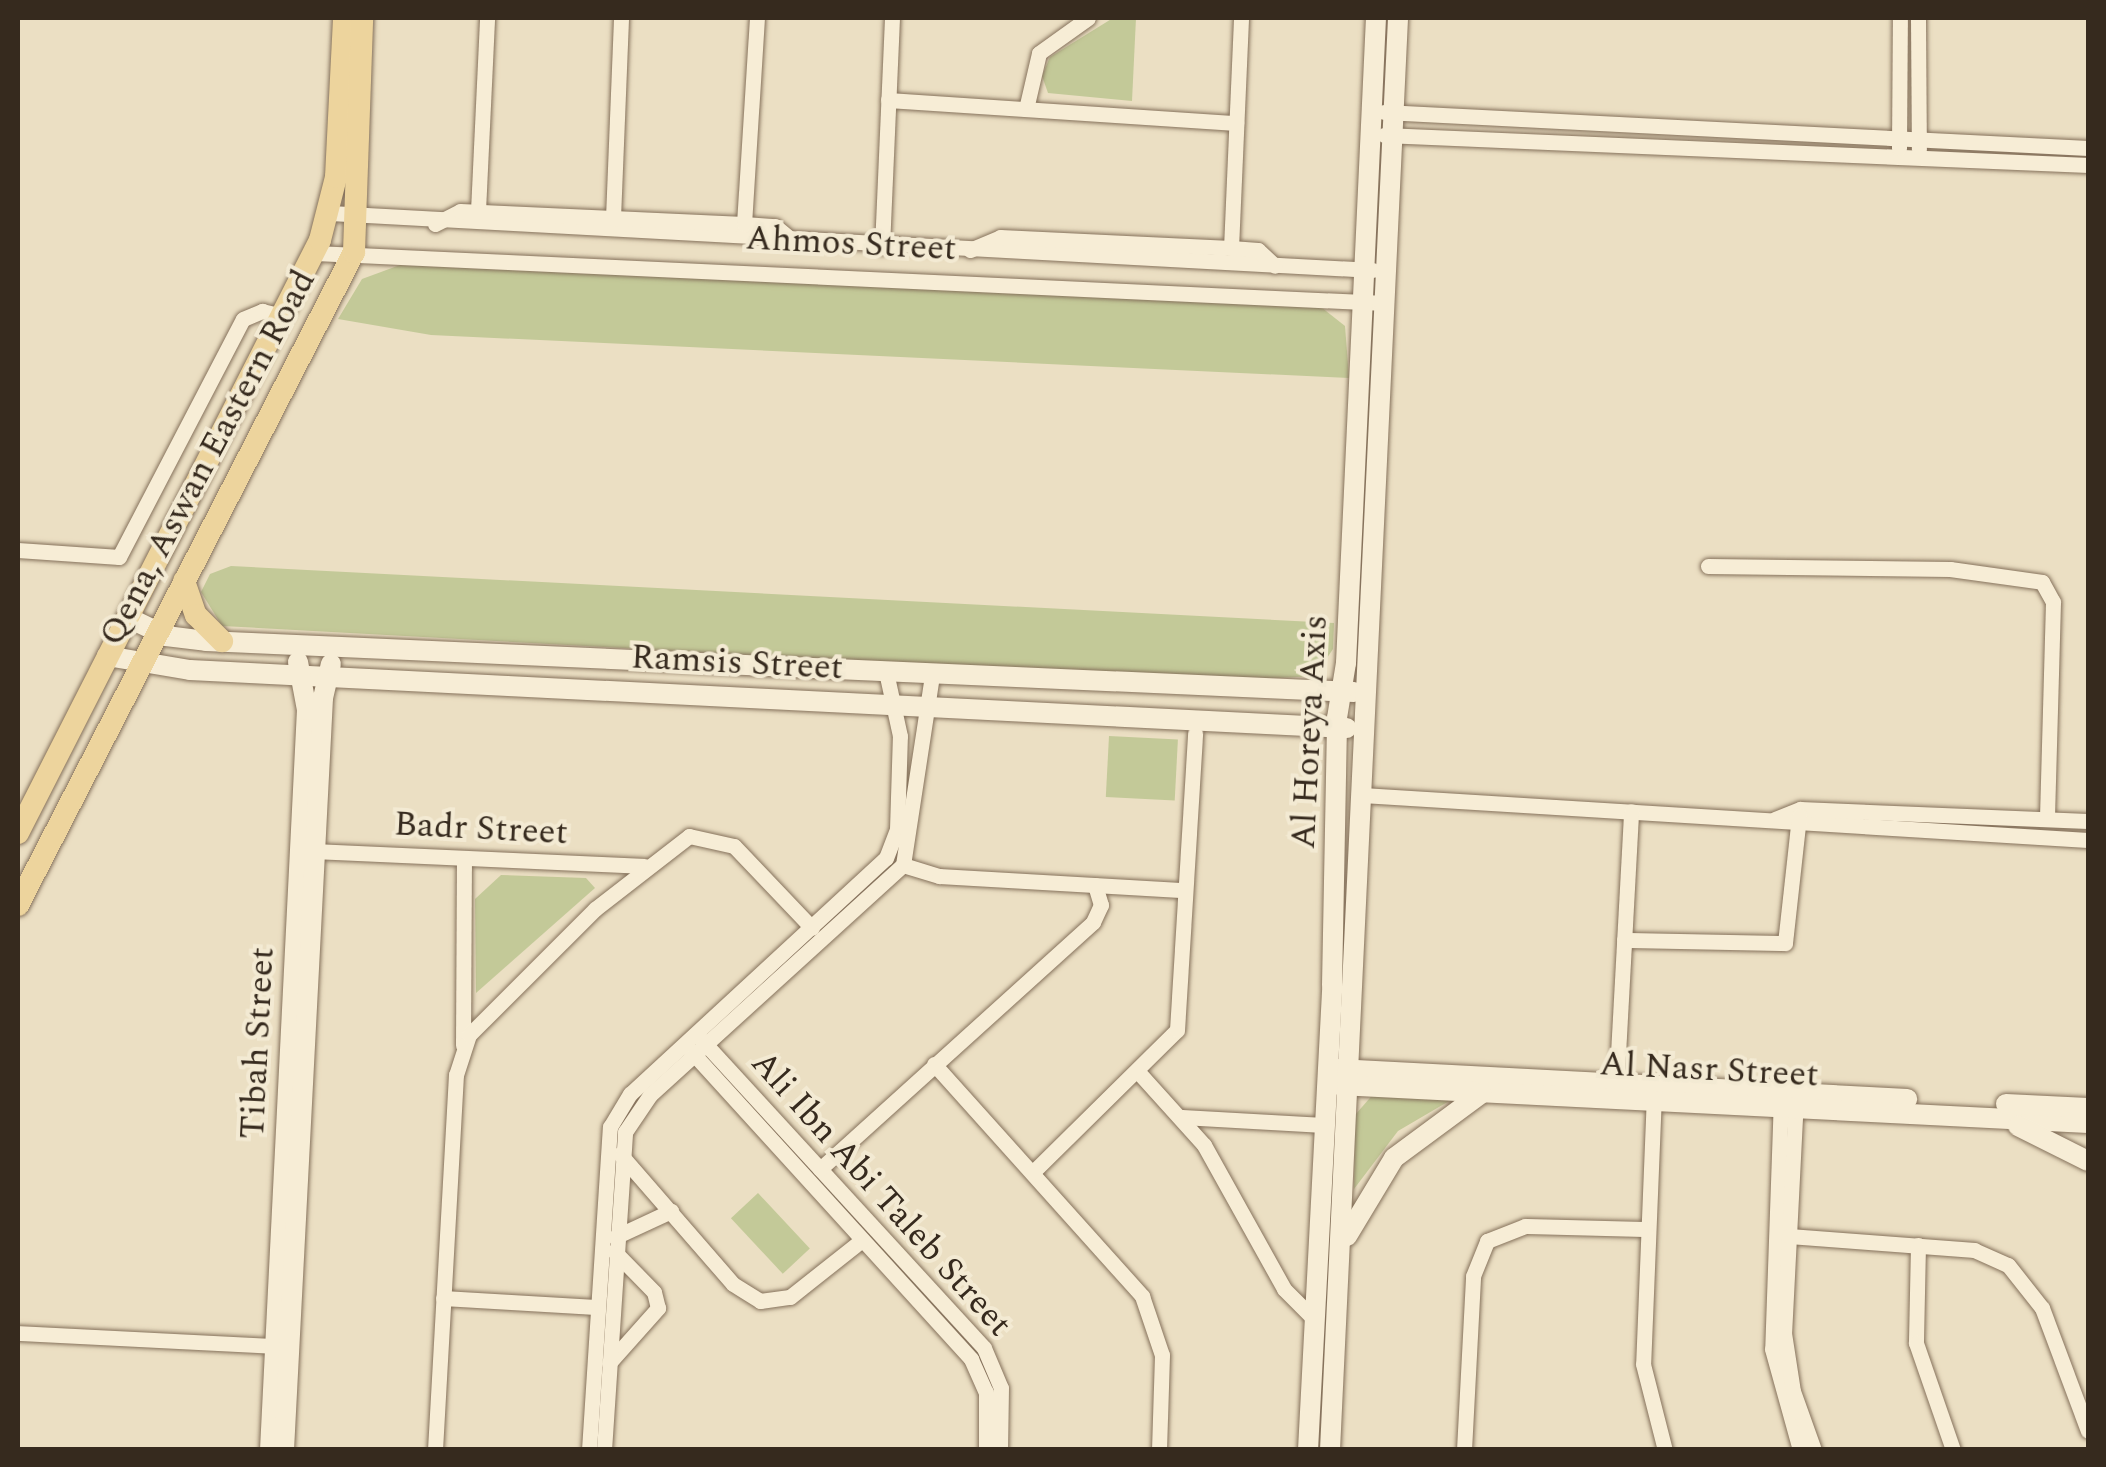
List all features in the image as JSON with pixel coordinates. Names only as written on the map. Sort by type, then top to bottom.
[{"type":"main road","name":"Qena, Aswan Eastern Road","points":[[18,833],[314,253],[330,212],[344,18]]},
{"type":"main road","name":"Qena, Aswan Eastern Road","points":[[18,905],[354,252],[361,219],[362,18]]},
{"type":"main road","name":"Al Horeya Axis","points":[[1308,1450],[1324,1125],[1338,1077],[1362,795],[1385,303],[1375,270],[1371,138],[1376,18]]},
{"type":"main road","name":"Al Horeya Axis","points":[[1330,1450],[1342,1252],[1337,727],[1363,302],[1375,270],[1393,124],[1398,18]]},
{"type":"main road","points":[[184,581],[196,615],[222,641]]},
{"type":"main road","name":"Ramsis Street","points":[[127,616],[156,632],[222,641],[1366,693]]},
{"type":"main road","name":"Tibah Street","points":[[284,1450],[302,673],[287,644]]},
{"type":"main road","name":"Tibah Street","points":[[270,1450],[327,674],[340,646]]},
{"type":"main road","name":"Ramsis Street","points":[[106,656],[140,664],[1365,730]]},
{"type":"main road","points":[[1338,828],[1360,829]]},
{"type":"main road","name":"Al Nasr Street","points":[[1338,1077],[1788,1100],[2088,1123]]},
{"type":"main road","points":[[1342,1252],[1394,1158],[1484,1084]]},
{"type":"main road","name":"Al Nasr Street","points":[[1788,1100],[2088,1108]]},
{"type":"main road","points":[[1993,1116],[2088,1161]]},
{"type":"street","points":[[478,211],[487,18]]},
{"type":"street","points":[[613,218],[621,18]]},
{"type":"street","points":[[744,224],[758,18]]},
{"type":"street","points":[[864,274],[874,246],[892,18]]},
{"type":"street","points":[[1026,109],[1039,52],[1088,18]]},
{"type":"street","points":[[1231,248],[1241,18]]},
{"type":"street","points":[[1898,157],[1900,18]]},
{"type":"street","points":[[1918,18],[1920,158]]},
{"type":"street","points":[[888,100],[1236,123]]},
{"type":"street","points":[[1372,109],[1393,124],[2088,166]]},
{"type":"street","points":[[1371,138],[1393,124],[1919,139],[2088,148]]},
{"type":"street","points":[[434,224],[452,212],[478,211],[744,224],[775,226],[794,242]]},
{"type":"street","name":"Ahmos Street","points":[[330,212],[361,219],[434,224],[1375,270]]},
{"type":"street","points":[[970,250],[1000,237],[1231,248],[1258,250],[1275,266]]},
{"type":"street","points":[[900,276],[902,248]]},
{"type":"street","name":"Ahmos Street","points":[[314,253],[864,274],[1385,303]]},
{"type":"street","points":[[18,550],[119,558],[243,319],[262,310],[282,316]]},
{"type":"street","points":[[1708,566],[1950,570],[2042,582],[2053,602],[2048,818]]},
{"type":"street","name":"Ali Ibn Abi Taleb Street","points":[[604,1450],[620,1154],[636,1112],[695,1044],[891,850],[898,703],[886,672]]},
{"type":"street","points":[[932,675],[924,704],[903,865],[939,876],[1185,890]]},
{"type":"street","points":[[1033,1172],[1171,1042],[1180,1018],[1196,734]]},
{"type":"street","points":[[1362,795],[1775,819],[2088,821]]},
{"type":"street","points":[[1616,1090],[1631,811]]},
{"type":"street","points":[[1624,940],[1786,943],[1799,818]]},
{"type":"street","points":[[1799,818],[2088,840]]},
{"type":"street","points":[[466,1052],[644,866],[681,839],[717,837],[812,928]]},
{"type":"street","name":"Badr Street","points":[[316,851],[644,866]]},
{"type":"street","points":[[435,1450],[443,1298],[466,1052],[464,858]]},
{"type":"street","name":"Ali Ibn Abi Taleb Street","points":[[589,1450],[610,1127],[630,1094],[695,1044],[903,865]]},
{"type":"street","points":[[820,1169],[1093,922],[1101,905],[1095,885]]},
{"type":"street","name":"Ali Ibn Abi Taleb Street","points":[[695,1044],[820,1169],[990,1358],[1001,1388],[1000,1450]]},
{"type":"street","name":"Ali Ibn Abi Taleb Street","points":[[695,1044],[862,1240],[976,1366],[987,1401],[986,1450]]},
{"type":"street","points":[[934,1064],[1131,1279],[1151,1315],[1162,1354],[1159,1450]]},
{"type":"street","points":[[1140,1074],[1182,1117],[1224,1174],[1284,1290],[1314,1320]]},
{"type":"street","points":[[1654,1092],[1643,1364],[1665,1450]]},
{"type":"street","points":[[1788,1100],[1786,1363],[1814,1450]]},
{"type":"street","points":[[1788,1100],[1772,1349],[1800,1450]]},
{"type":"street","points":[[1182,1117],[1324,1125]]},
{"type":"street","points":[[620,1154],[733,1284],[760,1300],[790,1298],[862,1240]]},
{"type":"street","points":[[609,1362],[658,1308],[654,1292],[614,1244],[671,1210]]},
{"type":"street","points":[[1464,1450],[1473,1276],[1488,1241],[1525,1226],[1646,1229]]},
{"type":"street","points":[[1789,1236],[1974,1250],[2022,1278],[2042,1308],[2088,1431]]},
{"type":"street","points":[[1918,1244],[1916,1343],[1953,1450]]},
{"type":"street","points":[[443,1298],[596,1307]]},
{"type":"street","points":[[18,1333],[275,1346]]},
{"type":"green space","points":[[1113,18],[1136,18],[1132,101],[1048,93],[1042,76],[1050,57]]},
{"type":"green space","points":[[400,265],[1321,307],[1345,326],[1349,378],[431,335],[338,319],[362,279]]},
{"type":"green space","points":[[231,566],[1334,623],[1333,649],[1315,676],[1225,681],[222,626],[201,592],[210,574]]},
{"type":"green space","points":[[1109,736],[1178,740],[1175,801],[1106,797]]},
{"type":"green space","points":[[501,875],[586,878],[595,888],[476,993],[475,899]]},
{"type":"green space","points":[[1376,1091],[1456,1097],[1398,1131],[1354,1189],[1355,1115]]},
{"type":"green space","points":[[758,1193],[810,1249],[783,1274],[731,1218]]}]
